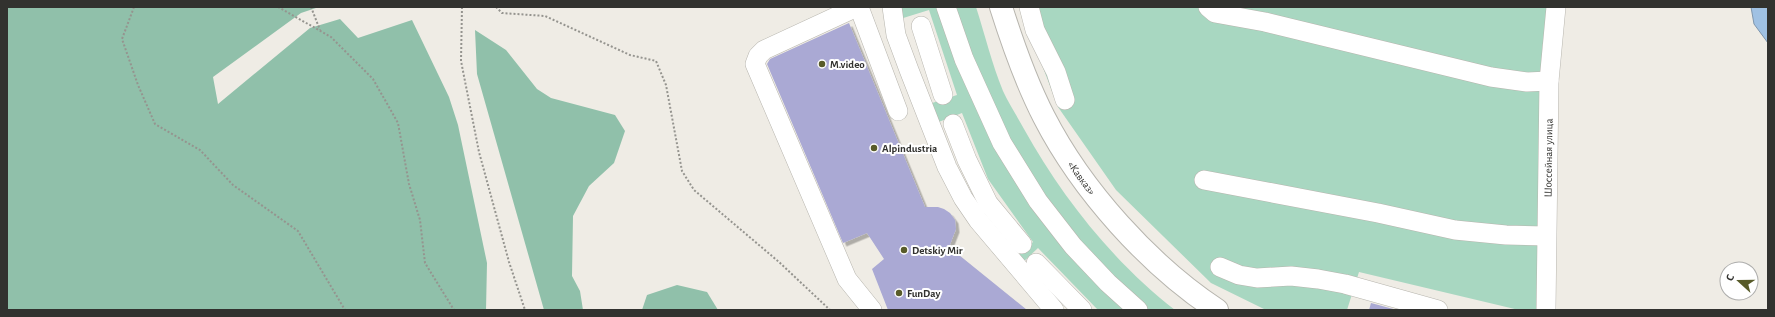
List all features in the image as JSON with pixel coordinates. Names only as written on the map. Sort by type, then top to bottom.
[{"type":"main road","name":"«Кавказ»","points":[[987,7],[997,42],[1013,83],[1033,126],[1054,162],[1083,202],[1113,238],[1147,273],[1190,310]]},
{"type":"main road","name":"«Кавказ»","points":[[1001,7],[1026,80],[1044,118],[1066,156],[1124,229],[1155,262],[1191,292],[1218,310]]},
{"type":"street","points":[[872,310],[846,279],[755,64],[758,56],[764,50],[858,7],[898,111]]},
{"type":"street","points":[[892,7],[896,35],[909,70],[947,167],[963,198],[978,220],[1052,308],[1064,293]]},
{"type":"street","points":[[946,7],[964,59],[1002,143],[1038,201],[1073,246],[1108,283],[1138,310]]},
{"type":"street","points":[[1029,7],[1035,30],[1056,72],[1065,100]]},
{"type":"street","points":[[1208,7],[1215,13],[1265,22],[1491,77],[1527,82],[1549,81]]},
{"type":"street","name":"Шоссейная улица","points":[[1546,310],[1549,81],[1556,7]]},
{"type":"street","points":[[921,26],[943,95]]},
{"type":"street","points":[[909,70],[933,62]]},
{"type":"street","points":[[953,124],[967,160],[988,203],[1022,244]]},
{"type":"street","points":[[947,167],[967,160]]},
{"type":"street","points":[[1204,180],[1378,213],[1455,230],[1506,235],[1546,236]]},
{"type":"street","points":[[1036,263],[1082,310]]},
{"type":"street","points":[[1220,267],[1239,275],[1257,278],[1291,276],[1325,280],[1438,310]]},
{"type":"path","points":[[134,7],[122,39],[138,85],[155,124],[200,150],[233,185],[298,231],[345,310]]},
{"type":"path","points":[[278,7],[332,37],[372,79],[398,123],[409,184],[420,220],[425,263],[454,310]]},
{"type":"path","points":[[311,7],[320,30]]},
{"type":"path","points":[[462,7],[461,61],[479,152],[525,310]]},
{"type":"path","points":[[496,7],[502,13],[545,16],[630,55],[656,61],[666,85],[682,172],[694,190],[779,262],[830,310]]},
{"type":"green space","points":[[7,7],[319,7],[301,13],[213,77],[218,104],[310,28],[340,19],[358,38],[412,20],[449,97],[458,125],[487,263],[486,310],[7,310]]},
{"type":"green space","points":[[897,7],[942,7],[998,144],[1131,310],[1098,310],[1038,248],[1021,264],[1016,257],[1033,242],[988,179],[962,113],[936,123],[929,104],[957,95],[929,10],[900,19]]},
{"type":"green space","points":[[952,7],[976,7],[995,70],[1005,96],[1039,154],[1072,203],[1110,250],[1175,310],[1147,310],[1073,237],[1006,138]]},
{"type":"green space","points":[[1020,7],[1548,7],[1542,50],[1540,310],[1519,310],[1359,272],[1347,310],[1266,310],[1211,283],[1116,190],[1058,107]]},
{"type":"green space","points":[[475,30],[506,50],[537,89],[551,98],[615,115],[625,131],[614,163],[589,186],[573,216],[572,276],[580,291],[583,310],[544,310],[477,74]]},
{"type":"green space","points":[[677,285],[707,292],[718,310],[642,310],[647,295]]},
{"type":"water","points":[[1751,7],[1768,7],[1768,43],[1754,24]]},
{"type":"building","points":[[849,23],[925,207],[938,207],[944,209],[950,213],[955,220],[956,229],[949,247],[1027,310],[888,310],[872,269],[884,259],[867,233],[843,243],[767,64],[770,59]]},
{"type":"building","points":[[1371,303],[1397,310],[1369,310]]},
{"type":"place","name":"M.video","points":[[822,64]]},
{"type":"place","name":"Alpindustria","points":[[874,148]]},
{"type":"place","name":"Detskiy Mir","points":[[904,250]]},
{"type":"place","name":"FunDay","points":[[899,293]]}]
